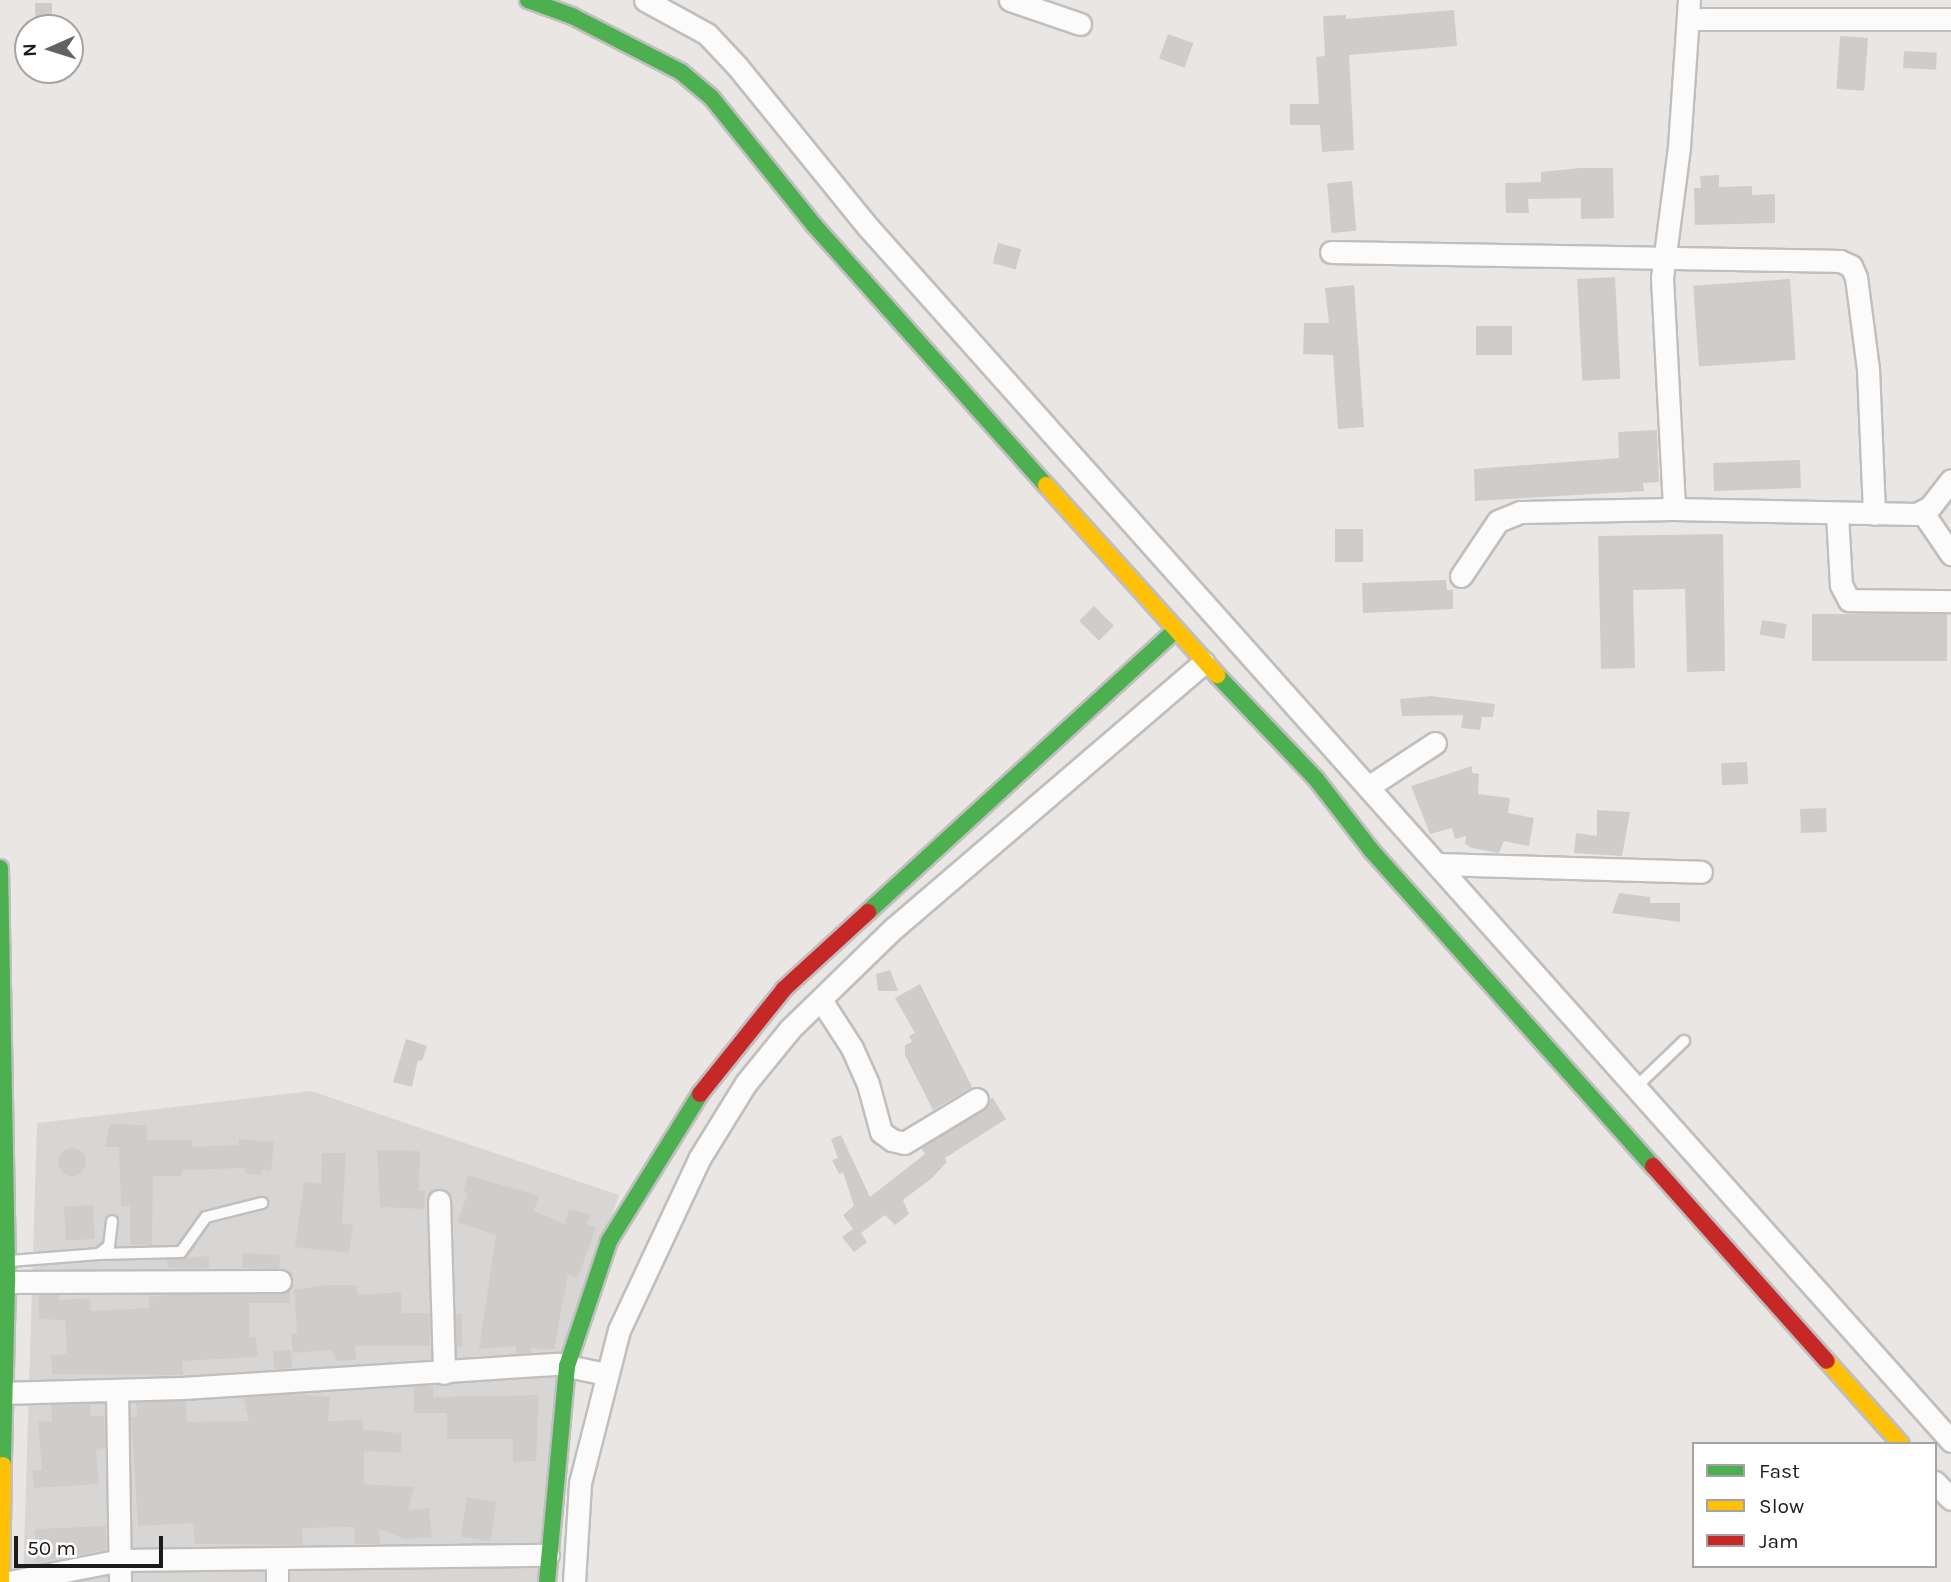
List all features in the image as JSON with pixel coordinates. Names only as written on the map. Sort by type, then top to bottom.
[{"type":"street","points":[[528,0],[572,16],[681,72],[711,97],[814,225],[1178,634],[1316,779],[1371,850],[1899,1442]]},
{"type":"street","points":[[645,0],[687,20],[722,49],[868,227],[1951,1441]]},
{"type":"street","points":[[1010,0],[1080,24]]},
{"type":"street","points":[[1674,509],[1665,259],[1688,9],[1951,19]]},
{"type":"street","points":[[1331,252],[1826,260],[1851,266],[1856,278],[1868,369],[1874,514]]},
{"type":"street","points":[[1461,576],[1498,522],[1520,512],[1674,509],[1837,514],[1923,513],[1951,480]]},
{"type":"street","points":[[1923,513],[1951,554]]},
{"type":"street","points":[[1837,514],[1841,585],[1849,600],[1951,601]]},
{"type":"street","points":[[547,1582],[548,1555],[587,1371],[609,1241],[722,1062],[784,989],[1178,634]]},
{"type":"street","points":[[574,1582],[587,1371],[619,1330],[699,1158],[746,1083],[821,1000],[942,884],[1202,660]]},
{"type":"street","points":[[1367,787],[1435,743]]},
{"type":"street","points":[[1437,864],[1702,872]]},
{"type":"street","points":[[0,868],[7,1271],[2,1393],[1,1582]]},
{"type":"street","points":[[821,1000],[852,1048],[869,1084],[881,1132],[892,1140],[904,1143],[976,1099]]},
{"type":"street","points":[[439,1202],[444,1373]]},
{"type":"street","points":[[7,1271],[280,1281]]},
{"type":"street","points":[[2,1393],[117,1391],[444,1373],[587,1371]]},
{"type":"street","points":[[117,1391],[120,1582]]},
{"type":"street","points":[[1937,1484],[1951,1499]]},
{"type":"street","points":[[9,1582],[121,1560],[548,1555]]},
{"type":"street","points":[[277,1558],[277,1582]]},
{"type":"lane","points":[[1635,1088],[1684,1041]]},
{"type":"lane","points":[[7,1271],[99,1255],[181,1252],[206,1217],[262,1203]]},
{"type":"lane","points":[[99,1255],[109,1246],[112,1221]]},
{"type":"shaded area","points":[[311,1091],[619,1195],[558,1364],[550,1582],[23,1582],[37,1123]]},
{"type":"building","points":[[35,3],[52,3],[52,14],[35,14]]},
{"type":"building","points":[[1454,10],[1457,46],[1349,55],[1354,150],[1322,152],[1320,125],[1290,125],[1290,104],[1319,104],[1316,57],[1325,56],[1323,16],[1346,15],[1346,19]]},
{"type":"building","points":[[1168,34],[1193,43],[1184,68],[1159,58]]},
{"type":"building","points":[[1840,36],[1868,38],[1864,91],[1836,89]]},
{"type":"building","points":[[1904,51],[1937,53],[1936,70],[1903,68]]},
{"type":"building","points":[[1613,168],[1614,218],[1581,219],[1581,198],[1528,199],[1529,213],[1506,213],[1505,183],[1541,182],[1541,172]]},
{"type":"building","points":[[1719,175],[1719,187],[1752,186],[1752,195],[1775,194],[1775,223],[1695,225],[1694,188],[1701,188],[1700,176]]},
{"type":"building","points":[[1352,181],[1356,231],[1331,233],[1327,183]]},
{"type":"building","points":[[998,243],[1021,249],[1016,269],[993,263]]},
{"type":"building","points":[[1615,277],[1620,379],[1582,381],[1577,279]]},
{"type":"building","points":[[1790,279],[1796,360],[1699,367],[1693,286]]},
{"type":"building","points":[[1354,285],[1364,427],[1338,429],[1333,355],[1303,354],[1304,323],[1329,323],[1325,288]]},
{"type":"building","points":[[1476,326],[1512,326],[1512,355],[1476,355]]},
{"type":"building","points":[[1657,430],[1659,482],[1643,483],[1644,491],[1475,501],[1474,469],[1619,458],[1618,432]]},
{"type":"building","points":[[1800,460],[1801,488],[1714,491],[1713,463]]},
{"type":"building","points":[[1335,529],[1363,529],[1363,562],[1335,562]]},
{"type":"building","points":[[1723,534],[1725,671],[1687,672],[1685,589],[1633,590],[1635,668],[1601,669],[1598,536]]},
{"type":"building","points":[[1446,580],[1447,590],[1453,590],[1453,609],[1363,613],[1362,583]]},
{"type":"building","points":[[1094,606],[1114,626],[1099,641],[1079,621]]},
{"type":"building","points":[[1812,614],[1947,614],[1947,661],[1812,661]]},
{"type":"building","points":[[1762,620],[1787,624],[1784,639],[1760,635]]},
{"type":"building","points":[[1431,696],[1495,704],[1493,717],[1482,717],[1480,730],[1461,728],[1463,715],[1402,716],[1400,699]]},
{"type":"building","points":[[1747,762],[1748,784],[1722,785],[1721,763]]},
{"type":"building","points":[[1472,766],[1472,773],[1479,774],[1478,794],[1510,798],[1508,813],[1534,818],[1529,846],[1504,841],[1499,853],[1472,848],[1465,844],[1466,836],[1455,839],[1452,828],[1430,834],[1411,786]]},
{"type":"building","points":[[1826,808],[1827,832],[1801,833],[1800,809]]},
{"type":"building","points":[[1597,810],[1630,812],[1622,856],[1574,853],[1576,833],[1597,836]]},
{"type":"building","points":[[1619,893],[1650,897],[1650,903],[1680,903],[1680,922],[1612,913]]},
{"type":"building","points":[[890,970],[898,991],[878,991],[876,974]]},
{"type":"building","points":[[920,984],[972,1087],[933,1110],[905,1055],[905,1045],[912,1042],[909,1036],[915,1033],[895,998]]},
{"type":"building","points":[[406,1039],[427,1046],[422,1061],[418,1060],[412,1087],[393,1082]]},
{"type":"building","points":[[992,1097],[1006,1119],[945,1158],[947,1162],[932,1178],[903,1200],[909,1214],[895,1225],[885,1215],[861,1233],[867,1242],[854,1252],[842,1237],[853,1229],[843,1215],[854,1206],[843,1172],[839,1174],[832,1160],[838,1158],[831,1139],[841,1135],[870,1197],[925,1154],[921,1148],[984,1110]]},
{"type":"building","points":[[110,1124],[147,1125],[147,1140],[192,1140],[192,1147],[239,1145],[239,1139],[274,1142],[271,1171],[261,1170],[261,1175],[245,1173],[245,1168],[182,1170],[182,1176],[153,1176],[152,1245],[130,1245],[130,1206],[121,1206],[119,1147],[105,1147]]},
{"type":"building","points":[[72,1148],[82,1152],[86,1162],[82,1172],[72,1176],[62,1172],[58,1162],[62,1152]]},
{"type":"building","points":[[377,1150],[420,1151],[419,1191],[425,1191],[424,1209],[380,1207]]},
{"type":"building","points":[[322,1153],[346,1153],[342,1223],[353,1225],[349,1253],[295,1247],[304,1182],[321,1184]]},
{"type":"building","points":[[468,1175],[539,1196],[534,1211],[564,1224],[569,1209],[590,1215],[587,1224],[596,1228],[577,1279],[568,1274],[554,1350],[531,1348],[531,1353],[516,1354],[516,1346],[479,1349],[496,1235],[457,1222],[468,1193],[463,1192]]},
{"type":"building","points":[[93,1205],[95,1239],[66,1240],[64,1207]]},
{"type":"building","points":[[243,1253],[280,1255],[279,1270],[242,1268]]},
{"type":"building","points":[[209,1256],[209,1268],[168,1268],[167,1260]]},
{"type":"building","points":[[326,1285],[356,1285],[357,1295],[401,1292],[402,1313],[429,1313],[430,1346],[355,1346],[356,1360],[337,1361],[331,1350],[293,1353],[291,1334],[297,1333],[294,1290]]},
{"type":"building","points":[[290,1289],[290,1303],[249,1303],[250,1337],[256,1337],[258,1357],[182,1361],[183,1375],[52,1374],[51,1355],[67,1354],[65,1320],[39,1319],[38,1295],[59,1295],[59,1300],[90,1298],[91,1311],[149,1308],[148,1297],[280,1294]]},
{"type":"building","points":[[455,1314],[462,1314],[462,1347],[456,1347]]},
{"type":"building","points":[[291,1350],[292,1368],[274,1369],[273,1351]]},
{"type":"building","points":[[414,1386],[433,1386],[433,1397],[539,1395],[536,1461],[513,1462],[513,1439],[447,1439],[447,1413],[414,1413]]},
{"type":"building","points":[[294,1394],[330,1397],[328,1421],[363,1420],[363,1430],[402,1433],[401,1453],[364,1451],[364,1484],[414,1487],[408,1510],[429,1508],[432,1537],[405,1539],[379,1529],[380,1544],[355,1544],[354,1527],[302,1528],[303,1545],[195,1544],[193,1523],[138,1526],[131,1417],[137,1417],[136,1402],[186,1401],[187,1422],[249,1421],[243,1397]]},
{"type":"building","points":[[90,1404],[91,1416],[104,1416],[105,1448],[96,1449],[99,1484],[34,1488],[32,1470],[42,1470],[38,1422],[52,1421],[51,1405]]},
{"type":"building","points":[[467,1497],[497,1502],[490,1541],[461,1537]]},
{"type":"building","points":[[106,1526],[106,1550],[35,1563],[35,1529]]},
{"type":"traffic: fast","points":[[528,0],[572,16],[681,72],[711,97],[814,225],[1046,485]]},
{"type":"traffic: fast","points":[[868,912],[1175,631]]},
{"type":"traffic: fast","points":[[1217,675],[1316,779],[1371,850],[1653,1166]]},
{"type":"traffic: fast","points":[[0,868],[7,1282],[3,1465]]},
{"type":"traffic: fast","points":[[547,1582],[567,1366],[609,1241],[700,1094]]},
{"type":"traffic: slow","points":[[1046,485],[1217,675]]},
{"type":"traffic: slow","points":[[1827,1361],[1899,1442]]},
{"type":"traffic: slow","points":[[1,1582],[3,1465]]},
{"type":"traffic: jam","points":[[700,1094],[784,989],[868,912]]},
{"type":"traffic: jam","points":[[1653,1166],[1827,1361]]}]
